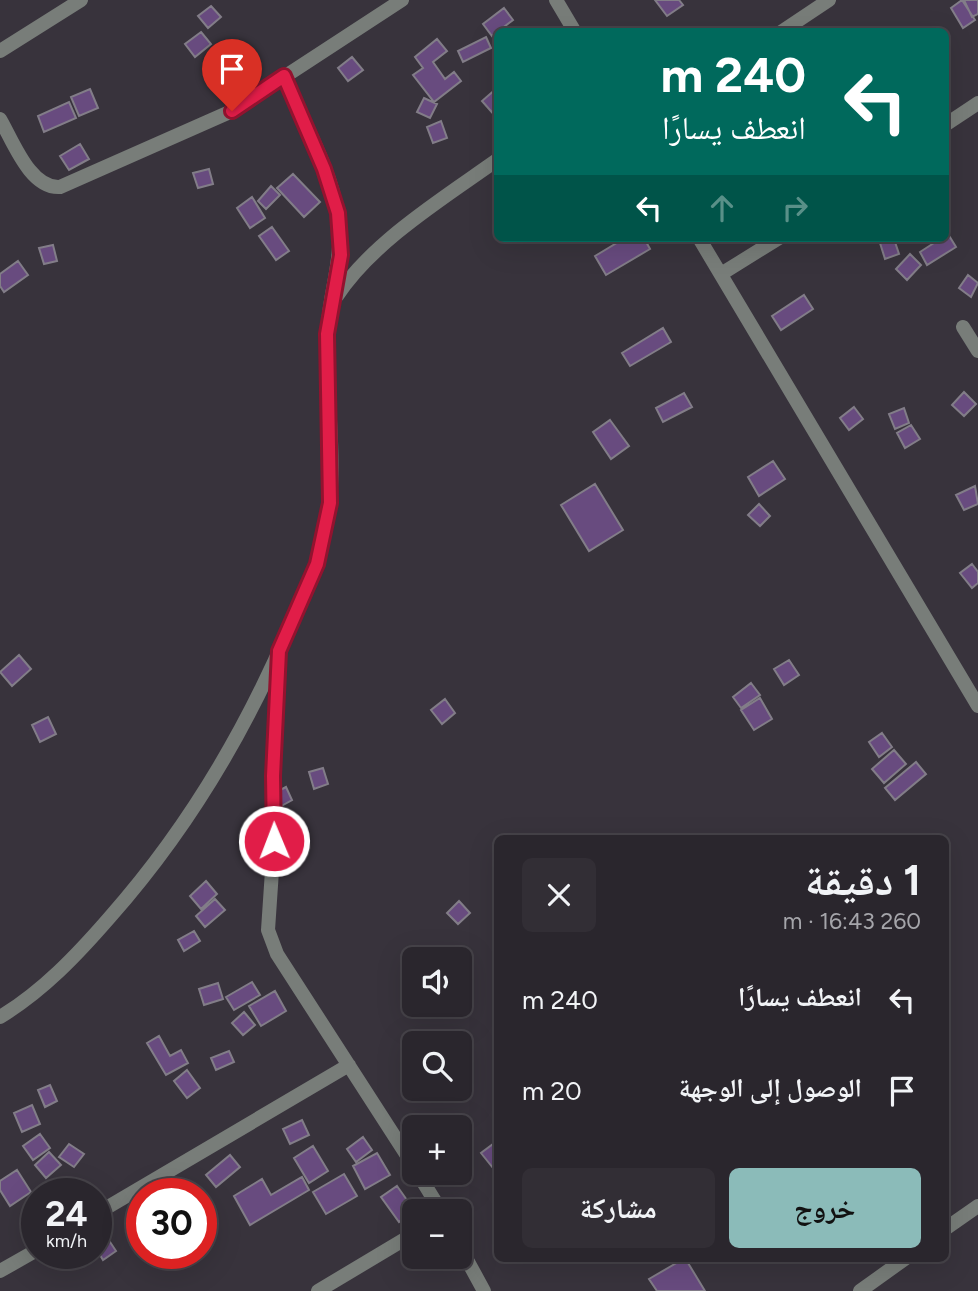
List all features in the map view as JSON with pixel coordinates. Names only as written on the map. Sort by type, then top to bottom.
[{"type":"street","points":[[0,51],[81,0]]},
{"type":"street","points":[[0,119],[36,179],[52,187],[60,187],[232,111],[402,0]]},
{"type":"street","points":[[556,0],[573,28]]},
{"type":"street","points":[[787,28],[829,0]]},
{"type":"street","points":[[0,1017],[55,976],[124,902],[174,840],[238,739],[317,564],[330,503],[327,334],[341,255],[338,213],[324,169],[284,76]]},
{"type":"street","points":[[949,122],[978,103]]},
{"type":"street","points":[[333,304],[351,275],[418,218],[494,162]]},
{"type":"street","points":[[701,242],[978,706]]},
{"type":"street","points":[[721,274],[773,242]]},
{"type":"street","points":[[963,327],[978,351]]},
{"type":"street","points":[[279,651],[273,776],[274,841],[268,930],[276,954],[402,1148]]},
{"type":"street","points":[[112,1205],[349,1065]]},
{"type":"street","points":[[949,1226],[978,1206]]},
{"type":"street","points":[[318,1291],[402,1241]]},
{"type":"street","points":[[0,1271],[21,1259]]},
{"type":"street","points":[[860,1291],[900,1262]]},
{"type":"street","points":[[472,1269],[484,1291]]},
{"type":"building","points":[[655,0],[679,0],[683,5],[667,16]]},
{"type":"building","points":[[962,0],[975,20],[963,28],[951,8]]},
{"type":"building","points":[[964,0],[978,0],[978,14],[972,17]]},
{"type":"building","points":[[211,6],[221,17],[208,28],[198,16]]},
{"type":"building","points":[[504,8],[513,20],[502,28],[494,28],[492,36],[483,24]]},
{"type":"building","points":[[201,32],[211,44],[195,57],[185,44]]},
{"type":"building","points":[[486,37],[491,48],[463,62],[458,51]]},
{"type":"building","points":[[437,39],[447,51],[433,62],[445,79],[454,72],[461,81],[434,102],[413,75],[423,68],[415,57]]},
{"type":"building","points":[[352,57],[363,70],[348,81],[338,68]]},
{"type":"building","points":[[90,89],[98,108],[79,116],[71,97]]},
{"type":"building","points":[[494,91],[494,115],[482,101]]},
{"type":"building","points":[[424,98],[437,104],[430,118],[417,112]]},
{"type":"building","points":[[69,102],[76,118],[44,132],[38,116]]},
{"type":"building","points":[[441,121],[447,138],[433,143],[427,127]]},
{"type":"building","points":[[80,144],[89,159],[69,170],[60,156]]},
{"type":"building","points":[[209,169],[213,184],[198,188],[193,173]]},
{"type":"building","points":[[293,174],[320,202],[304,217],[277,188]]},
{"type":"building","points":[[271,186],[280,195],[266,209],[258,201]]},
{"type":"building","points":[[252,197],[265,218],[250,228],[237,208]]},
{"type":"building","points":[[272,227],[289,251],[276,260],[259,236]]},
{"type":"building","points":[[949,236],[956,247],[927,265],[920,252],[936,242],[949,242]]},
{"type":"building","points":[[618,242],[646,242],[650,249],[606,275],[595,256]]},
{"type":"building","points":[[895,242],[899,254],[885,259],[880,243]]},
{"type":"building","points":[[53,245],[57,261],[44,264],[39,248]]},
{"type":"building","points":[[910,254],[921,265],[907,280],[896,269]]},
{"type":"building","points":[[18,261],[28,275],[4,292],[0,286],[0,274]]},
{"type":"building","points":[[968,275],[978,283],[971,297],[959,288]]},
{"type":"building","points":[[804,295],[813,309],[781,330],[772,316]]},
{"type":"building","points":[[663,328],[671,342],[630,366],[622,353]]},
{"type":"building","points":[[964,392],[976,404],[964,416],[952,405]]},
{"type":"building","points":[[684,393],[692,407],[663,422],[656,408]]},
{"type":"building","points":[[854,407],[863,419],[849,430],[840,418]]},
{"type":"building","points":[[904,408],[909,423],[895,429],[889,414]]},
{"type":"building","points":[[610,420],[629,446],[611,459],[593,432]]},
{"type":"building","points":[[911,425],[920,439],[905,448],[897,433]]},
{"type":"building","points":[[773,461],[785,479],[759,496],[748,477]]},
{"type":"building","points":[[595,484],[623,530],[589,551],[561,505]]},
{"type":"building","points":[[975,486],[978,504],[964,510],[956,495]]},
{"type":"building","points":[[759,504],[770,516],[760,526],[748,515]]},
{"type":"building","points":[[972,564],[978,572],[978,583],[972,588],[960,573]]},
{"type":"building","points":[[19,655],[31,669],[12,686],[0,672]]},
{"type":"building","points":[[789,660],[799,675],[784,685],[774,669]]},
{"type":"building","points":[[751,683],[760,695],[741,708],[733,697]]},
{"type":"building","points":[[760,698],[772,719],[754,730],[741,710]]},
{"type":"building","points":[[445,699],[455,713],[442,724],[431,710]]},
{"type":"building","points":[[48,717],[56,734],[40,742],[32,725]]},
{"type":"building","points":[[882,733],[892,747],[879,757],[869,742]]},
{"type":"building","points":[[894,750],[906,764],[884,783],[872,769]]},
{"type":"building","points":[[916,762],[926,774],[895,800],[885,788]]},
{"type":"building","points":[[323,768],[328,784],[314,789],[309,772]]},
{"type":"building","points":[[286,787],[292,800],[276,809],[269,796]]},
{"type":"building","points":[[290,814],[301,832],[286,842],[274,824]]},
{"type":"building","points":[[206,881],[217,894],[201,909],[190,896]]},
{"type":"building","points":[[215,899],[225,910],[205,927],[196,916]]},
{"type":"building","points":[[459,901],[470,913],[458,924],[447,913]]},
{"type":"building","points":[[194,931],[200,941],[184,951],[178,940]]},
{"type":"building","points":[[252,982],[260,995],[234,1010],[226,997]]},
{"type":"building","points":[[218,983],[223,999],[204,1005],[199,989]]},
{"type":"building","points":[[275,991],[286,1011],[261,1026],[249,1006]]},
{"type":"building","points":[[244,1012],[255,1025],[243,1035],[232,1023]]},
{"type":"building","points":[[159,1036],[170,1056],[181,1050],[188,1063],[166,1075],[147,1043]]},
{"type":"building","points":[[229,1051],[234,1062],[216,1070],[211,1058]]},
{"type":"building","points":[[187,1070],[200,1088],[187,1098],[174,1081]]},
{"type":"building","points":[[50,1085],[57,1101],[45,1107],[38,1090]]},
{"type":"building","points":[[32,1105],[40,1124],[22,1132],[14,1113]]},
{"type":"building","points":[[302,1120],[309,1135],[290,1144],[283,1129]]},
{"type":"building","points":[[40,1134],[50,1148],[33,1160],[23,1146]]},
{"type":"building","points":[[363,1137],[372,1150],[356,1162],[347,1149]]},
{"type":"building","points":[[494,1143],[494,1169],[481,1153]]},
{"type":"building","points":[[69,1144],[84,1154],[74,1167],[59,1157]]},
{"type":"building","points":[[313,1146],[328,1171],[309,1183],[294,1158]]},
{"type":"building","points":[[49,1152],[61,1165],[46,1178],[35,1165]]},
{"type":"building","points":[[377,1153],[390,1175],[365,1189],[353,1166]]},
{"type":"building","points":[[230,1155],[240,1167],[217,1186],[217,1178],[208,1178],[206,1175]]},
{"type":"building","points":[[17,1170],[22,1178],[21,1199],[10,1206],[0,1190],[0,1181]]},
{"type":"building","points":[[344,1174],[357,1196],[326,1214],[313,1192]]},
{"type":"building","points":[[302,1177],[309,1190],[250,1225],[234,1196],[262,1179],[271,1195]]},
{"type":"building","points":[[397,1186],[406,1199],[402,1199],[402,1220],[399,1222],[381,1197]]},
{"type":"building","points":[[678,1262],[687,1262],[705,1291],[657,1291],[649,1279]]},
{"type":"route","points":[[232,111],[284,76],[324,169],[338,213],[341,255],[327,334],[330,503],[317,564],[279,651],[273,776],[274,841]]}]
